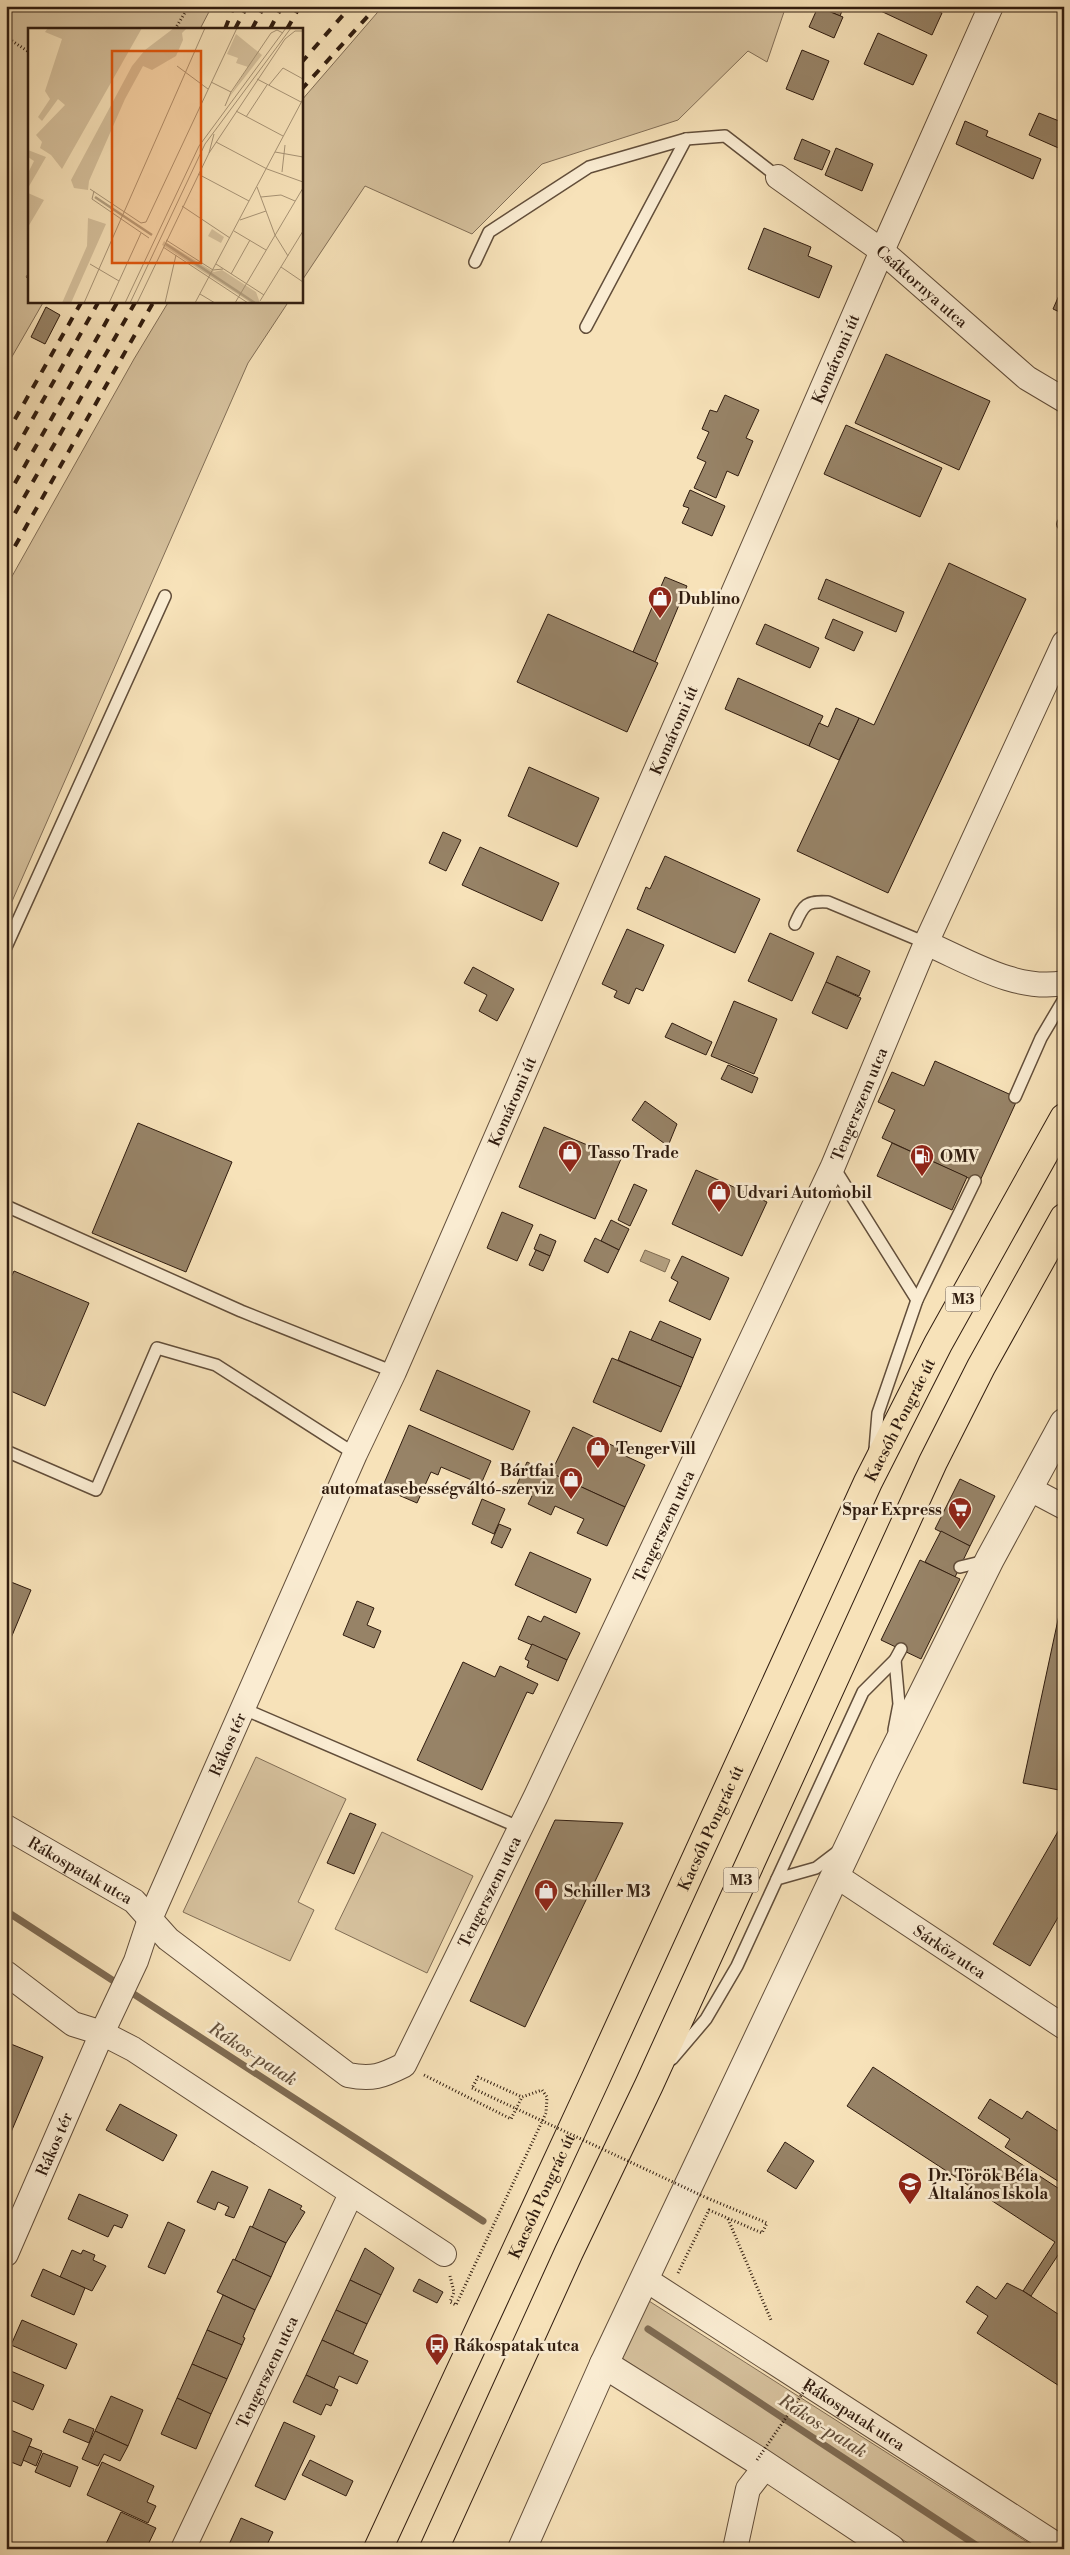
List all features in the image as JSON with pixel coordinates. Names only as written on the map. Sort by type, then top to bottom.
[{"type":"main road","name":"Kacsóh Pongrác út","points":[[378,2549],[868,1482],[938,1344],[1064,1118]]},
{"type":"main road","name":"M3","points":[[434,2549],[933,1462],[981,1367],[1064,1218]]},
{"type":"street","name":"Komáromi út","points":[[355,1454],[394,1372],[882,251],[991,6]]},
{"type":"street","name":"Csáktornya utca","points":[[778,177],[882,251],[1027,378],[1064,400]]},
{"type":"street","name":"Tengerszem utca","points":[[404,2065],[520,1828],[833,1166],[926,943],[1064,642]]},
{"type":"street","points":[[926,943],[1019,982],[1038,985],[1064,983]]},
{"type":"street","points":[[522,2549],[604,2364],[654,2285],[835,1875],[886,1768],[990,1560],[1064,1423]]},
{"type":"street","name":"Rákos tér","points":[[6,2254],[102,2033],[136,1962],[150,1919],[244,1710],[355,1454]]},
{"type":"street","points":[[1028,1488],[1064,1507]]},
{"type":"street","name":"Rákospatak utca","points":[[6,1827],[134,1901],[150,1919]]},
{"type":"street","name":"Sárköz utca","points":[[835,1875],[1064,2027]]},
{"type":"street","points":[[150,1919],[168,1939],[348,2075],[366,2079],[384,2075],[404,2065]]},
{"type":"street","points":[[6,1973],[73,2024],[102,2033],[133,2049],[444,2254]]},
{"type":"street","name":"Tengerszem utca","points":[[183,2549],[351,2194]]},
{"type":"street","name":"Rákospatak utca","points":[[654,2285],[1063,2549]]},
{"type":"street","points":[[604,2364],[762,2463],[891,2549]]},
{"type":"street","points":[[735,2549],[748,2490],[762,2463]]},
{"type":"lane","points":[[475,262],[489,232],[589,167],[686,139],[725,136],[778,177]]},
{"type":"lane","points":[[586,327],[686,139]]},
{"type":"lane","points":[[6,947],[165,596]]},
{"type":"lane","points":[[795,924],[802,907],[812,901],[828,902],[926,943]]},
{"type":"lane","points":[[1015,1097],[1041,1038],[1064,999]]},
{"type":"lane","points":[[833,1166],[917,1300]]},
{"type":"lane","points":[[868,1482],[875,1449],[878,1413],[917,1300],[975,1181]]},
{"type":"lane","points":[[6,1206],[240,1311],[394,1372]]},
{"type":"lane","points":[[6,1451],[96,1490],[157,1348],[216,1365],[355,1454]]},
{"type":"lane","points":[[960,1567],[990,1560]]},
{"type":"lane","points":[[649,2084],[706,2019],[737,1966],[863,1692],[895,1660],[901,1649]]},
{"type":"lane","points":[[886,1768],[899,1704],[895,1660]]},
{"type":"lane","points":[[244,1710],[520,1828]]},
{"type":"lane","points":[[777,1879],[816,1868],[830,1859],[852,1839]]},
{"type":"path","points":[[176,28],[189,6]]},
{"type":"path","points":[[6,37],[28,51]]},
{"type":"path","points":[[404,2065],[511,2119],[522,2097]]},
{"type":"path","points":[[444,2254],[454,2292],[450,2302],[456,2304],[546,2112],[547,2098],[542,2090],[522,2097],[478,2077],[472,2088],[698,2194],[766,2223],[762,2233],[709,2210],[676,2277],[654,2285]]},
{"type":"path","points":[[728,2219],[771,2320]]},
{"type":"path","points":[[762,2463],[810,2384]]},
{"type":"shaded area","points":[[6,6],[212,6],[201,28],[28,28],[28,274],[26,277],[28,279],[28,302],[43,302],[6,367]]},
{"type":"shaded area","points":[[383,6],[786,6],[767,62],[748,51],[678,120],[542,164],[472,234],[365,186],[302,280],[302,100]]},
{"type":"shaded area","points":[[168,302],[288,302],[248,363],[6,915],[6,587],[134,359]]},
{"type":"shaded area","points":[[645,1250],[670,1260],[665,1272],[640,1261]]},
{"type":"shaded area","points":[[256,1757],[346,1799],[298,1902],[314,1910],[290,1961],[183,1912]]},
{"type":"shaded area","points":[[382,1832],[473,1876],[427,1973],[335,1929]]},
{"type":"shaded area","points":[[627,2287],[1038,2549],[917,2549],[600,2344]]},
{"type":"building","points":[[816,6],[844,6],[840,16]]},
{"type":"building","points":[[870,6],[926,6],[942,13],[932,35]]},
{"type":"building","points":[[818,7],[843,17],[834,38],[809,27]]},
{"type":"building","points":[[878,33],[927,55],[913,85],[864,64]]},
{"type":"building","points":[[802,50],[829,61],[813,100],[786,89]]},
{"type":"building","points":[[1039,113],[1064,123],[1063,150],[1029,135]]},
{"type":"building","points":[[965,121],[988,131],[986,136],[1041,159],[1033,179],[956,144]]},
{"type":"building","points":[[802,139],[830,151],[822,170],[794,159]]},
{"type":"building","points":[[836,148],[873,164],[862,191],[825,175]]},
{"type":"building","points":[[764,228],[811,247],[808,256],[832,266],[819,298],[748,269]]},
{"type":"building","points":[[1064,284],[1064,314],[1053,309]]},
{"type":"building","points":[[46,307],[60,315],[45,344],[31,337]]},
{"type":"building","points":[[886,354],[990,401],[959,470],[855,423]]},
{"type":"building","points":[[725,395],[759,410],[746,438],[753,441],[738,476],[727,471],[716,498],[694,488],[706,462],[697,458],[709,432],[702,429],[710,410],[717,412]]},
{"type":"building","points":[[846,425],[942,468],[920,517],[824,474]]},
{"type":"building","points":[[690,490],[725,506],[712,536],[682,523],[689,508],[683,506]]},
{"type":"building","points":[[949,563],[1026,599],[888,893],[797,851],[859,718],[874,725]]},
{"type":"building","name":"Dublino","points":[[665,577],[687,586],[655,662],[633,652]]},
{"type":"building","points":[[826,579],[904,612],[896,632],[818,599]]},
{"type":"building","points":[[548,614],[658,663],[627,732],[517,682]]},
{"type":"building","points":[[833,619],[863,632],[854,651],[825,638]]},
{"type":"building","points":[[765,624],[819,648],[810,668],[756,644]]},
{"type":"building","points":[[738,678],[823,716],[809,746],[725,709]]},
{"type":"building","points":[[836,708],[859,718],[839,760],[809,746],[819,723],[828,727]]},
{"type":"building","points":[[529,767],[599,798],[577,847],[508,816]]},
{"type":"building","points":[[443,832],[461,840],[446,871],[429,863]]},
{"type":"building","points":[[480,847],[559,883],[542,921],[462,885]]},
{"type":"building","points":[[665,856],[760,899],[735,953],[637,909],[646,887],[650,889]]},
{"type":"building","points":[[627,929],[664,945],[643,991],[636,988],[629,1004],[614,997],[617,991],[602,984]]},
{"type":"building","points":[[770,933],[814,953],[792,1001],[748,981]]},
{"type":"building","points":[[837,956],[870,971],[859,996],[826,982]]},
{"type":"building","points":[[473,967],[514,989],[497,1021],[479,1011],[487,995],[464,983]]},
{"type":"building","points":[[826,982],[861,998],[847,1029],[812,1013]]},
{"type":"building","points":[[734,1001],[777,1019],[754,1074],[711,1056]]},
{"type":"building","points":[[672,1023],[712,1042],[706,1055],[665,1037]]},
{"type":"building","points":[[935,1061],[1018,1098],[979,1183],[882,1138],[895,1110],[878,1102],[892,1072],[924,1086]]},
{"type":"building","points":[[728,1065],[758,1078],[752,1093],[721,1079]]},
{"type":"building","points":[[645,1101],[677,1124],[668,1146],[632,1120]]},
{"type":"building","points":[[138,1123],[232,1162],[186,1272],[92,1233]]},
{"type":"building","name":"Tasso Trade","points":[[544,1127],[621,1159],[595,1219],[519,1187]]},
{"type":"building","name":"OMV","points":[[892,1143],[967,1177],[952,1210],[877,1176]]},
{"type":"building","name":"Udvari Automobil","points":[[696,1170],[767,1202],[742,1256],[672,1224]]},
{"type":"building","points":[[634,1184],[647,1190],[630,1226],[618,1220]]},
{"type":"building","points":[[502,1212],[533,1225],[517,1261],[487,1248]]},
{"type":"building","points":[[611,1220],[629,1229],[619,1250],[601,1241]]},
{"type":"building","points":[[540,1234],[556,1241],[550,1256],[534,1249]]},
{"type":"building","points":[[595,1238],[619,1250],[608,1273],[584,1261]]},
{"type":"building","points":[[536,1250],[550,1256],[543,1271],[529,1265]]},
{"type":"building","points":[[682,1256],[729,1278],[710,1320],[669,1301],[678,1282],[671,1278]]},
{"type":"building","points":[[14,1271],[89,1303],[45,1406],[6,1389],[6,1288]]},
{"type":"building","points":[[660,1321],[701,1339],[693,1358],[651,1340]]},
{"type":"building","points":[[630,1331],[693,1358],[681,1387],[618,1360]]},
{"type":"building","points":[[612,1358],[681,1387],[661,1432],[593,1402]]},
{"type":"building","points":[[437,1370],[530,1411],[513,1450],[420,1410]]},
{"type":"building","points":[[409,1425],[491,1461],[481,1484],[441,1467],[438,1475],[431,1472],[417,1503],[382,1488]]},
{"type":"building","name":"TengerVill","points":[[573,1427],[618,1448],[617,1452],[645,1465],[625,1507],[551,1473]]},
{"type":"building","name":"Bártfai automatasebességváltó-szerviz","points":[[527,1462],[625,1507],[607,1546],[577,1533],[584,1519],[555,1506],[551,1515],[528,1504],[532,1496],[515,1489]]},
{"type":"building","points":[[960,1479],[995,1496],[970,1546],[935,1529]]},
{"type":"building","points":[[482,1499],[505,1509],[494,1534],[472,1524]]},
{"type":"building","points":[[499,1524],[511,1529],[502,1548],[491,1543]]},
{"type":"building","points":[[941,1531],[970,1546],[955,1577],[925,1562]]},
{"type":"building","points":[[530,1552],[591,1579],[576,1613],[515,1585]]},
{"type":"building","points":[[920,1560],[960,1579],[921,1659],[881,1640]]},
{"type":"building","points":[[6,1580],[31,1590],[6,1650]]},
{"type":"building","points":[[357,1601],[374,1608],[367,1625],[381,1631],[374,1648],[343,1635]]},
{"type":"building","points":[[1062,1601],[1064,1602],[1064,1791],[1023,1783]]},
{"type":"building","points":[[528,1616],[541,1622],[544,1616],[580,1633],[567,1660],[518,1639]]},
{"type":"building","points":[[532,1644],[567,1660],[558,1681],[527,1667],[529,1661],[525,1659]]},
{"type":"building","points":[[463,1662],[495,1677],[500,1666],[538,1684],[533,1694],[527,1692],[482,1790],[417,1760]]},
{"type":"building","points":[[350,1813],[376,1824],[354,1874],[327,1863]]},
{"type":"building","name":"Schiller M3","points":[[555,1820],[623,1823],[525,2027],[470,2001]]},
{"type":"building","points":[[1064,1821],[1064,1907],[1030,1966],[993,1944]]},
{"type":"building","points":[[6,2042],[43,2057],[6,2144]]},
{"type":"building","points":[[873,2067],[1064,2192],[1064,2246],[1031,2296],[1023,2291],[1055,2242],[847,2106]]},
{"type":"building","points":[[990,2099],[1022,2119],[1027,2111],[1064,2135],[1064,2185],[1005,2147],[1010,2139],[978,2118]]},
{"type":"building","points":[[120,2104],[177,2135],[163,2161],[106,2130]]},
{"type":"building","points":[[785,2142],[814,2161],[796,2189],[767,2171]]},
{"type":"building","points":[[212,2171],[248,2187],[234,2218],[225,2215],[229,2207],[218,2202],[215,2210],[197,2202]]},
{"type":"building","points":[[269,2189],[302,2206],[300,2209],[305,2212],[286,2243],[252,2228]]},
{"type":"building","points":[[79,2194],[128,2215],[122,2228],[114,2225],[108,2237],[68,2219]]},
{"type":"building","points":[[168,2222],[185,2230],[165,2274],[148,2267]]},
{"type":"building","points":[[250,2226],[286,2243],[271,2277],[235,2260]]},
{"type":"building","points":[[365,2248],[394,2268],[381,2295],[350,2280]]},
{"type":"building","points":[[72,2250],[81,2254],[83,2250],[95,2255],[93,2260],[106,2266],[92,2291],[60,2277]]},
{"type":"building","points":[[233,2259],[271,2277],[255,2310],[217,2292]]},
{"type":"building","points":[[43,2269],[85,2288],[74,2315],[31,2296]]},
{"type":"building","points":[[419,2279],[443,2292],[437,2303],[413,2291]]},
{"type":"building","points":[[350,2280],[381,2295],[367,2324],[336,2310]]},
{"type":"building","points":[[1007,2283],[1023,2291],[1064,2318],[1064,2389],[977,2333],[988,2316],[966,2302],[977,2286],[996,2299]]},
{"type":"building","points":[[223,2295],[255,2310],[243,2337],[245,2338],[242,2345],[207,2330]]},
{"type":"building","points":[[336,2310],[367,2324],[353,2354],[322,2340]]},
{"type":"building","points":[[22,2320],[77,2344],[66,2369],[11,2345]]},
{"type":"building","points":[[207,2330],[242,2345],[227,2379],[192,2364]]},
{"type":"building","points":[[322,2340],[368,2361],[357,2384],[339,2376],[334,2388],[306,2375]]},
{"type":"building","points":[[192,2364],[227,2379],[211,2414],[177,2398]]},
{"type":"building","points":[[6,2369],[44,2385],[33,2410],[6,2398]]},
{"type":"building","points":[[306,2375],[338,2390],[331,2406],[326,2404],[321,2415],[293,2402]]},
{"type":"building","points":[[111,2396],[143,2410],[128,2446],[95,2431]]},
{"type":"building","points":[[177,2398],[211,2414],[196,2449],[161,2434]]},
{"type":"building","points":[[69,2419],[94,2429],[89,2443],[63,2432]]},
{"type":"building","points":[[284,2422],[315,2436],[285,2500],[255,2486]]},
{"type":"building","points":[[6,2428],[32,2439],[21,2466],[6,2460]]},
{"type":"building","points":[[95,2431],[128,2446],[120,2461],[104,2454],[98,2466],[82,2459]]},
{"type":"building","points":[[29,2446],[42,2451],[36,2466],[23,2460]]},
{"type":"building","points":[[43,2453],[78,2467],[70,2487],[35,2472]]},
{"type":"building","points":[[310,2460],[353,2481],[346,2496],[302,2475]]},
{"type":"building","points":[[102,2462],[154,2486],[147,2502],[156,2506],[148,2523],[87,2495]]},
{"type":"building","points":[[121,2512],[156,2528],[146,2549],[110,2549],[105,2546]]},
{"type":"building","points":[[241,2518],[273,2532],[265,2549],[227,2549]]},
{"type":"waterway","name":"Rákos-patak","points":[[6,1911],[483,2221]]},
{"type":"waterway","name":"Rákos-patak","points":[[648,2329],[982,2549]]},
{"type":"railway","points":[[225,28],[234,6]]},
{"type":"railway","points":[[236,28],[247,6]]},
{"type":"railway","points":[[253,28],[264,6]]},
{"type":"railway","points":[[271,28],[282,6]]},
{"type":"railway","points":[[288,28],[300,6]]},
{"type":"railway","points":[[302,62],[351,6]]},
{"type":"railway","points":[[302,89],[377,6]]},
{"type":"railway","points":[[6,435],[81,302]]},
{"type":"railway","points":[[6,466],[98,302]]},
{"type":"railway","points":[[6,499],[117,302]]},
{"type":"railway","points":[[6,529],[135,302]]},
{"type":"railway","points":[[6,562],[153,302]]},
{"type":"place","name":"Dublino","points":[[660,619]]},
{"type":"place","name":"Tasso Trade","points":[[570,1173]]},
{"type":"place","name":"OMV","points":[[922,1177]]},
{"type":"place","name":"Udvari Automobil","points":[[719,1213]]},
{"type":"place","name":"TengerVill","points":[[598,1469]]},
{"type":"place","name":"Bártfai automatasebességváltó-szerviz","points":[[571,1500]]},
{"type":"place","name":"Spar Express","points":[[960,1530]]},
{"type":"place","name":"Schiller M3","points":[[546,1912]]},
{"type":"place","name":"Dr. Török Béla Általános Iskola","points":[[910,2205]]},
{"type":"place","name":"Rákospatak utca","points":[[437,2366]]}]
